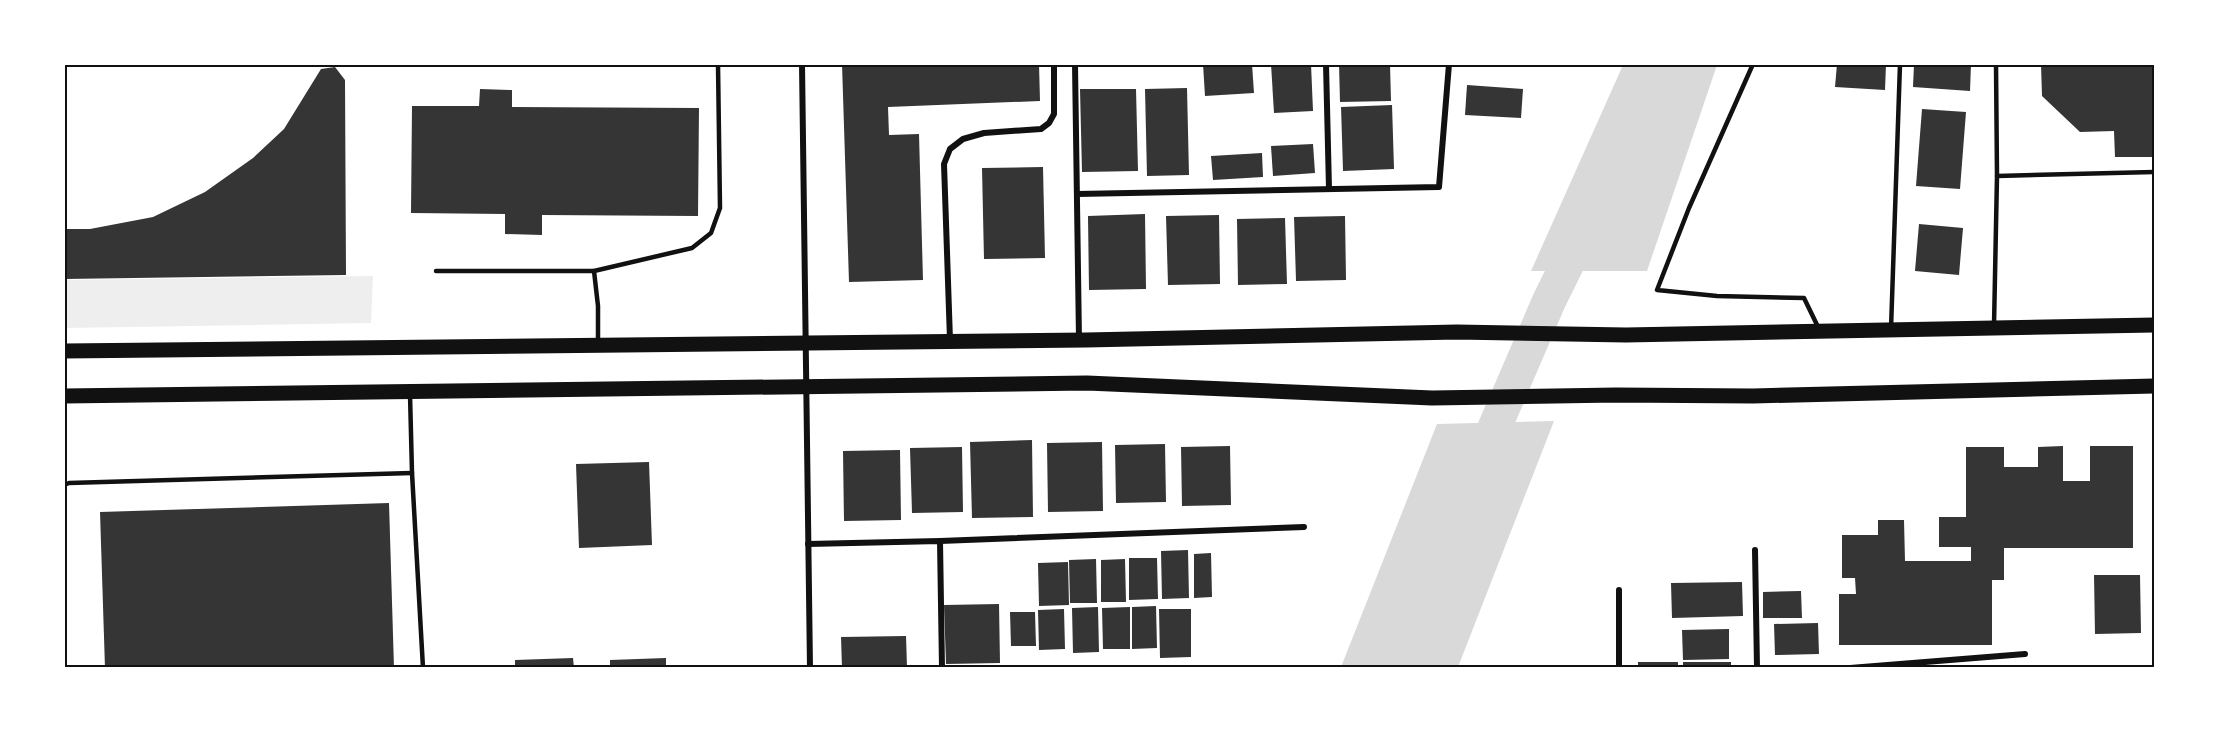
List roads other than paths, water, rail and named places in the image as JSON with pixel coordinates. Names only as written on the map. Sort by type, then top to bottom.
[{"type":"main road","points":[[64,351],[804,344],[1457,332],[1626,335],[2154,326]]},
{"type":"main road","points":[[64,396],[1087,383],[1432,398],[1616,395],[1753,396],[2154,386]]},
{"type":"street","points":[[802,64],[810,668]]},
{"type":"street","points":[[950,340],[944,164],[950,149],[963,139],[984,133],[1041,129],[1049,123],[1054,114],[1054,64]]},
{"type":"street","points":[[1075,64],[1079,340]]},
{"type":"street","points":[[1326,64],[1329,189]]},
{"type":"street","points":[[1077,194],[1439,187],[1449,64]]},
{"type":"street","points":[[808,544],[1304,527]]},
{"type":"street","points":[[940,540],[942,668]]},
{"type":"street","points":[[1755,550],[1757,668]]},
{"type":"street","points":[[1619,590],[1619,668]]},
{"type":"street","points":[[1850,668],[2025,654]]},
{"type":"lane","points":[[436,272],[594,271],[692,248],[711,233],[720,208],[718,64]]},
{"type":"lane","points":[[1753,64],[1689,208],[1657,290],[1718,296],[1804,298],[1820,332]]},
{"type":"lane","points":[[1891,331],[1900,64]]},
{"type":"lane","points":[[1994,329],[1997,176],[1996,64]]},
{"type":"lane","points":[[1997,176],[2154,172]]},
{"type":"lane","points":[[594,271],[598,306],[598,345]]},
{"type":"lane","points":[[410,392],[423,668]]},
{"type":"lane","points":[[64,485],[81,482],[412,472]]},
{"type":"waterway","points":[[1478,466],[1549,301],[1585,228]]}]
